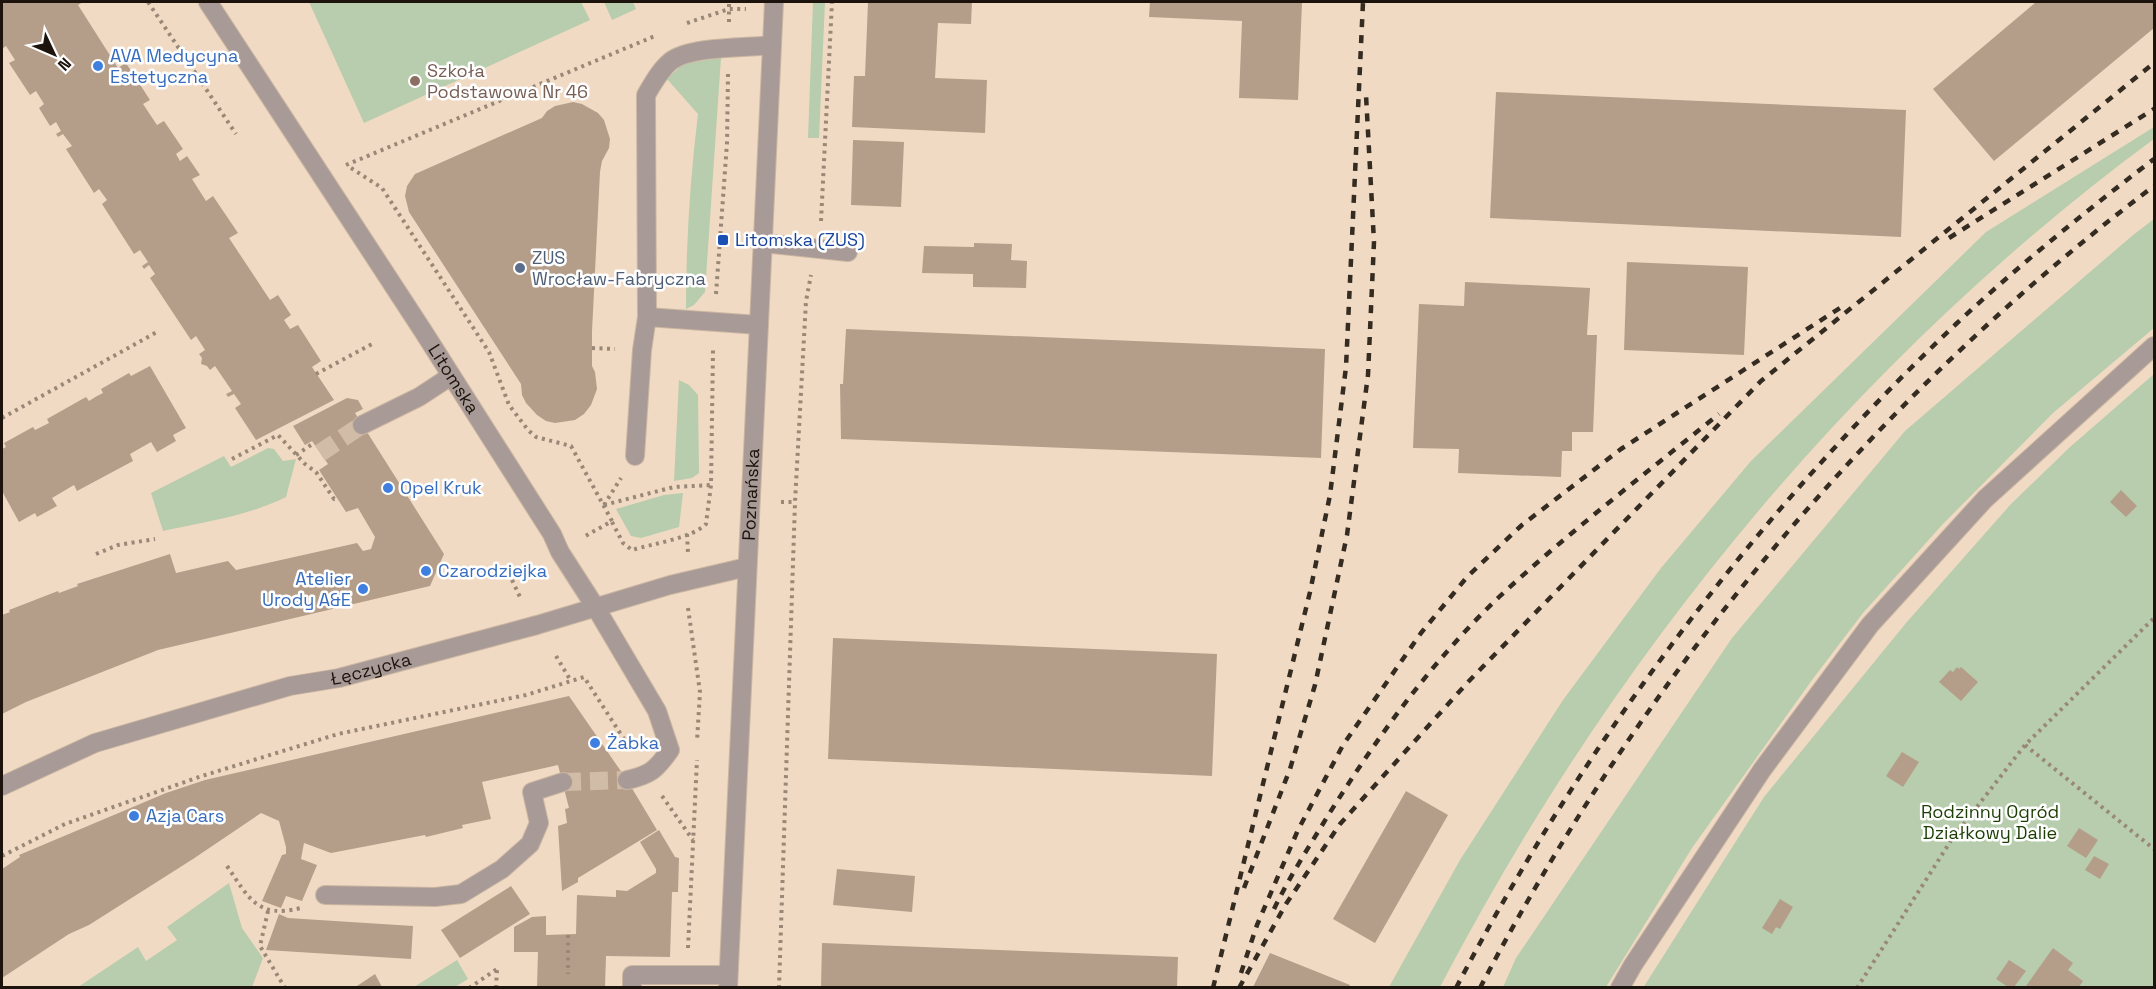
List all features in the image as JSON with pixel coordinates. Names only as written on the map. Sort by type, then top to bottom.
[{"type":"street","name":"Litomska","points":[[208,2],[451,376],[596,608],[657,711],[670,750],[660,766],[647,775],[627,780]]},
{"type":"street","name":"Poznańska","points":[[728,981],[774,2]]},
{"type":"street","points":[[635,456],[642,350],[647,317],[646,95],[657,77],[672,61],[686,53],[772,45]]},
{"type":"street","points":[[763,243],[848,252]]},
{"type":"street","points":[[647,317],[759,325]]},
{"type":"street","points":[[1620,987],[1762,770],[1870,625],[1985,499],[2154,346]]},
{"type":"street","points":[[362,425],[419,397],[451,376]]},
{"type":"street","name":"Łęczycka","points":[[2,786],[107,739],[290,686],[339,678],[596,608],[670,585],[747,567]]},
{"type":"street","points":[[325,895],[435,897],[461,894],[502,869],[530,844],[539,823],[532,792],[562,782]]},
{"type":"street","points":[[632,987],[632,975],[687,975],[728,981]]},
{"type":"path","points":[[148,2],[236,134]]},
{"type":"path","points":[[821,223],[832,2]]},
{"type":"path","points":[[679,27],[729,9]]},
{"type":"path","points":[[347,165],[657,36]]},
{"type":"path","points":[[716,296],[727,143],[728,73]]},
{"type":"path","points":[[357,173],[382,188],[406,223],[489,352],[509,405],[536,437],[571,446],[623,543],[632,550],[687,534],[706,524],[711,485],[713,342]]},
{"type":"path","points":[[779,987],[795,502],[808,292]]},
{"type":"path","points":[[2,418],[157,332]]},
{"type":"path","points":[[316,374],[372,344]]},
{"type":"path","points":[[232,459],[278,435],[316,472],[334,499],[337,498]]},
{"type":"path","points":[[296,455],[314,443]]},
{"type":"path","points":[[604,505],[674,487],[711,485]]},
{"type":"path","points":[[781,502],[795,502]]},
{"type":"path","points":[[579,540],[612,521]]},
{"type":"path","points":[[687,534],[687,546]]},
{"type":"path","points":[[96,554],[118,545],[155,539]]},
{"type":"path","points":[[512,580],[520,597]]},
{"type":"path","points":[[688,608],[700,692],[697,746]]},
{"type":"path","points":[[1857,987],[1952,839],[2025,745],[2154,618]]},
{"type":"path","points":[[2,856],[65,824],[202,776],[292,748],[338,734],[526,695],[571,681],[556,656]]},
{"type":"path","points":[[2025,745],[2154,849]]},
{"type":"path","points":[[687,975],[697,756]]},
{"type":"path","points":[[227,866],[251,900],[268,911],[292,910],[308,906],[325,895]]},
{"type":"path","points":[[268,911],[260,946],[285,987]]},
{"type":"path","points":[[568,935],[570,946],[568,974]]},
{"type":"path","points":[[469,987],[496,969],[496,987]]},
{"type":"green space","points":[[309,2],[581,2],[590,20],[364,123]]},
{"type":"green space","points":[[604,2],[633,2],[636,9],[612,20]]},
{"type":"green space","points":[[813,2],[825,2],[819,138],[808,138]]},
{"type":"green space","points":[[721,58],[705,292],[694,305],[686,309],[689,211],[698,114],[667,79],[684,63]]},
{"type":"green space","points":[[2154,127],[2154,139],[2044,225],[1940,318],[1842,417],[1749,522],[1662,632],[1582,746],[1508,865],[1440,987],[1389,987],[1460,860],[1563,700],[1661,568],[1751,461],[1986,232]]},
{"type":"green space","points":[[2154,219],[2154,328],[2053,413],[1942,525],[1863,613],[1812,680],[1692,848],[1606,987],[1503,987],[1516,958],[1732,638],[1905,431]]},
{"type":"green space","name":"Rodzinny Ogród Działkowy Dalie","points":[[2154,374],[2154,987],[1643,988],[1764,797],[1906,623],[2011,504],[2070,447]]},
{"type":"green space","points":[[679,380],[689,385],[698,395],[699,473],[692,478],[674,481]]},
{"type":"green space","points":[[268,448],[274,449],[283,461],[296,459],[286,497],[241,514],[163,531],[151,493],[224,456],[231,467]]},
{"type":"green space","points":[[683,493],[679,527],[641,538],[631,536],[616,509],[664,495]]},
{"type":"green space","points":[[229,883],[242,928],[263,958],[252,987],[78,987],[138,947],[146,961],[177,940],[167,927]]},
{"type":"green space","points":[[457,960],[468,979],[455,987],[414,987]]},
{"type":"building","points":[[2,2],[83,2],[78,5],[118,68],[126,63],[150,100],[143,104],[157,125],[164,121],[183,149],[176,154],[180,161],[187,156],[200,175],[192,179],[206,201],[213,196],[238,233],[229,238],[270,300],[278,295],[291,315],[284,320],[290,329],[298,325],[321,361],[312,367],[334,400],[256,440],[235,408],[241,404],[234,394],[228,397],[226,394],[232,391],[215,366],[210,370],[201,364],[202,358],[199,354],[205,350],[196,336],[191,340],[150,278],[155,274],[149,265],[144,269],[142,266],[148,262],[140,250],[134,254],[102,204],[107,200],[99,189],[94,193],[66,149],[72,146],[63,134],[58,137],[56,134],[61,131],[56,122],[50,126],[39,108],[44,104],[36,91],[30,95],[9,63],[15,60],[6,46],[2,49]]},
{"type":"building","points":[[868,2],[972,2],[971,24],[938,23],[935,78],[987,80],[985,133],[852,127],[854,76],[865,76]]},
{"type":"building","points":[[1150,2],[1302,3],[1298,100],[1239,98],[1242,21],[1149,17]]},
{"type":"building","points":[[2036,2],[2154,2],[2154,28],[1994,161],[1933,89]]},
{"type":"building","points":[[1496,92],[1906,110],[1901,237],[1490,218]]},
{"type":"building","name":"ZUS Wrocław-Fabryczna","points":[[573,102],[598,113],[604,120],[610,139],[600,172],[592,331],[592,366],[597,389],[591,405],[584,414],[575,420],[555,423],[546,421],[537,415],[526,403],[522,395],[521,384],[409,212],[405,196],[407,186],[415,174],[542,118],[555,106]]},
{"type":"building","points":[[853,140],[904,142],[901,207],[851,205]]},
{"type":"building","points":[[974,243],[1012,244],[1011,260],[1027,261],[1026,288],[973,287],[973,274],[922,273],[924,246],[974,247]]},
{"type":"building","points":[[1627,262],[1748,267],[1744,355],[1624,350]]},
{"type":"building","points":[[1465,282],[1590,288],[1587,335],[1597,335],[1593,432],[1572,432],[1572,451],[1562,451],[1561,477],[1458,473],[1459,449],[1413,448],[1419,304],[1464,306]]},
{"type":"building","points":[[846,329],[1325,349],[1321,458],[841,439],[840,384],[843,384]]},
{"type":"building","points":[[150,366],[186,428],[173,435],[176,441],[157,452],[151,442],[130,454],[133,461],[77,491],[74,485],[52,498],[57,506],[37,517],[35,513],[19,522],[2,491],[2,449],[6,447],[4,443],[33,427],[35,430],[49,423],[47,419],[86,397],[89,401],[103,393],[101,389],[129,373],[131,376]]},
{"type":"building","points":[[347,398],[358,400],[363,409],[355,413],[444,554],[430,586],[158,650],[26,702],[2,714],[2,615],[10,612],[9,610],[58,591],[59,593],[78,586],[77,584],[170,554],[176,573],[228,561],[236,570],[357,543],[363,551],[371,549],[375,537],[358,508],[346,512],[319,470],[328,464],[312,441],[305,445],[293,426]]},
{"type":"building","points":[[2121,490],[2137,506],[2126,517],[2110,502]]},
{"type":"building","points":[[833,638],[1217,654],[1212,776],[828,759]]},
{"type":"building","points":[[1957,667],[1959,669],[1961,667],[1978,682],[1961,701],[1939,682],[1950,670],[1953,672]]},
{"type":"building","points":[[569,696],[627,780],[657,830],[578,878],[578,882],[562,891],[558,826],[567,823],[565,809],[569,808],[558,765],[482,782],[491,819],[462,825],[463,828],[426,837],[425,835],[331,853],[304,843],[301,859],[317,865],[302,901],[286,896],[281,908],[262,901],[282,855],[286,854],[286,847],[279,821],[261,813],[193,859],[89,925],[69,934],[2,978],[2,869],[20,857],[19,855],[166,793],[205,780]]},
{"type":"building","points":[[1902,752],[1919,762],[1903,787],[1886,776]]},
{"type":"building","points":[[1406,791],[1448,815],[1375,943],[1333,919]]},
{"type":"building","points":[[2079,828],[2098,840],[2086,858],[2067,846]]},
{"type":"building","points":[[659,830],[675,857],[679,858],[678,892],[672,892],[670,957],[606,956],[605,987],[537,987],[538,952],[514,952],[514,927],[532,917],[546,916],[546,935],[576,934],[577,895],[616,897],[616,890],[627,891],[656,873],[656,869],[640,842]]},
{"type":"building","points":[[2094,856],[2109,864],[2100,879],[2085,870]]},
{"type":"building","points":[[837,869],[915,876],[912,912],[833,905]]},
{"type":"building","points":[[511,886],[530,914],[460,958],[441,930]]},
{"type":"building","points":[[1780,899],[1793,907],[1780,929],[1776,927],[1772,934],[1762,928]]},
{"type":"building","points":[[279,914],[288,918],[413,926],[411,959],[266,950]]},
{"type":"building","points":[[822,943],[1178,957],[1177,987],[821,987]]},
{"type":"building","points":[[2053,948],[2073,963],[2068,970],[2083,981],[2079,987],[2026,986]]},
{"type":"building","points":[[1270,953],[1350,985],[1349,987],[1253,987]]},
{"type":"building","points":[[2009,960],[2026,971],[2014,987],[2008,987],[1996,979]]},
{"type":"building","points":[[375,974],[382,987],[355,987],[360,984]]},
{"type":"tunnel","points":[[320,453],[362,425]]},
{"type":"tunnel","points":[[563,782],[627,780]]},
{"type":"railway","points":[[1213,988],[1310,592],[1330,495],[1346,367],[1363,2]]},
{"type":"railway","points":[[1239,988],[1286,904],[1340,824],[1468,682],[1761,381],[2154,63]]},
{"type":"railway","points":[[1244,888],[1290,769],[1315,685],[1347,535],[1368,375],[1374,242],[1366,95]]},
{"type":"railway","points":[[1949,238],[2154,109]]},
{"type":"railway","points":[[1456,988],[1506,896],[1560,807],[1618,720],[1679,635],[1743,553],[1811,474],[1956,324],[2053,239],[2154,159]]},
{"type":"railway","points":[[1480,988],[1544,873],[1614,761],[1691,653],[1773,550],[1860,450],[1953,357],[2051,268],[2154,186]]},
{"type":"railway","points":[[1241,973],[1257,925],[1298,830],[1343,745],[1421,633],[1467,577],[1522,525],[1621,449],[1843,306]]},
{"type":"railway","points":[[1274,909],[1307,849],[1367,756],[1407,700],[1451,647],[1499,597],[1552,549],[1719,414]]},
{"type":"place","name":"AVA Medycyna Estetyczna","points":[[98,66]]},
{"type":"place","name":"Szkoła Podstawowa Nr 46","points":[[415,81]]},
{"type":"place","name":"Litomska (ZUS)","points":[[723,240]]},
{"type":"place","name":"ZUS Wrocław-Fabryczna","points":[[520,268]]},
{"type":"place","name":"Opel Kruk","points":[[388,488]]},
{"type":"place","name":"Czarodziejka","points":[[426,571]]},
{"type":"place","name":"Atelier Urody A&E","points":[[363,589]]},
{"type":"place","name":"Żabka","points":[[595,743]]},
{"type":"place","name":"Azja Cars","points":[[134,816]]}]
